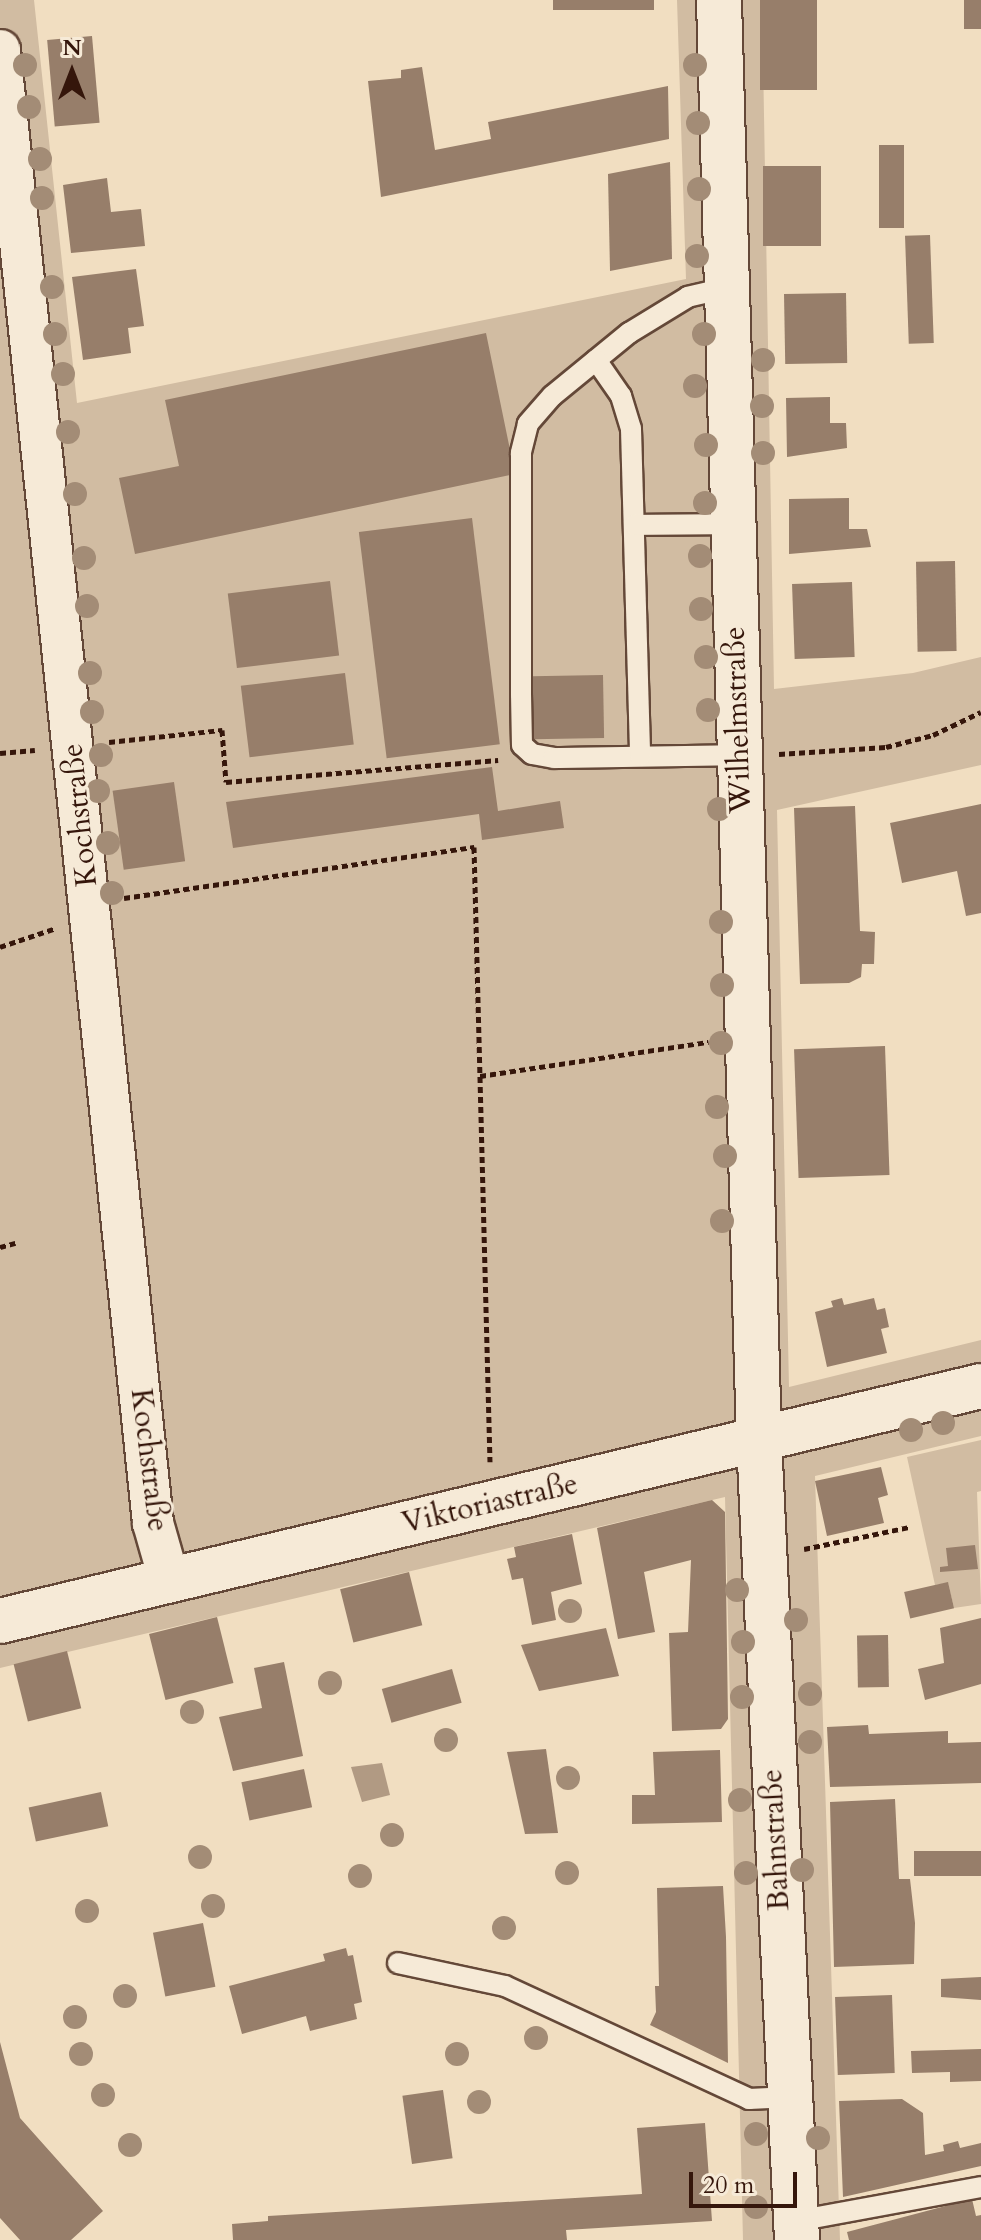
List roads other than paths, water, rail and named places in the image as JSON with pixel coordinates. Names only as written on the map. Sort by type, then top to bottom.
[{"type":"street","name":"Wilhelmstraße","points":[[719,0],[759,1440]]},
{"type":"street","name":"Kochstraße","points":[[0,50],[8,199],[73,746],[153,1523],[169,1579]]},
{"type":"street","name":"Viktoriastraße","points":[[0,1621],[981,1386]]},
{"type":"street","name":"Bahnstraße","points":[[759,1440],[797,2230]]},
{"type":"lane","points":[[726,288],[688,297],[596,360],[552,396],[528,424],[521,453],[522,745],[532,754],[554,758],[738,755]]},
{"type":"lane","points":[[596,360],[621,396],[631,429],[640,756]]},
{"type":"lane","points":[[635,525],[732,524]]},
{"type":"lane","points":[[398,1963],[505,1986],[749,2099],[790,2097]]},
{"type":"lane","points":[[797,2230],[981,2187]]}]
